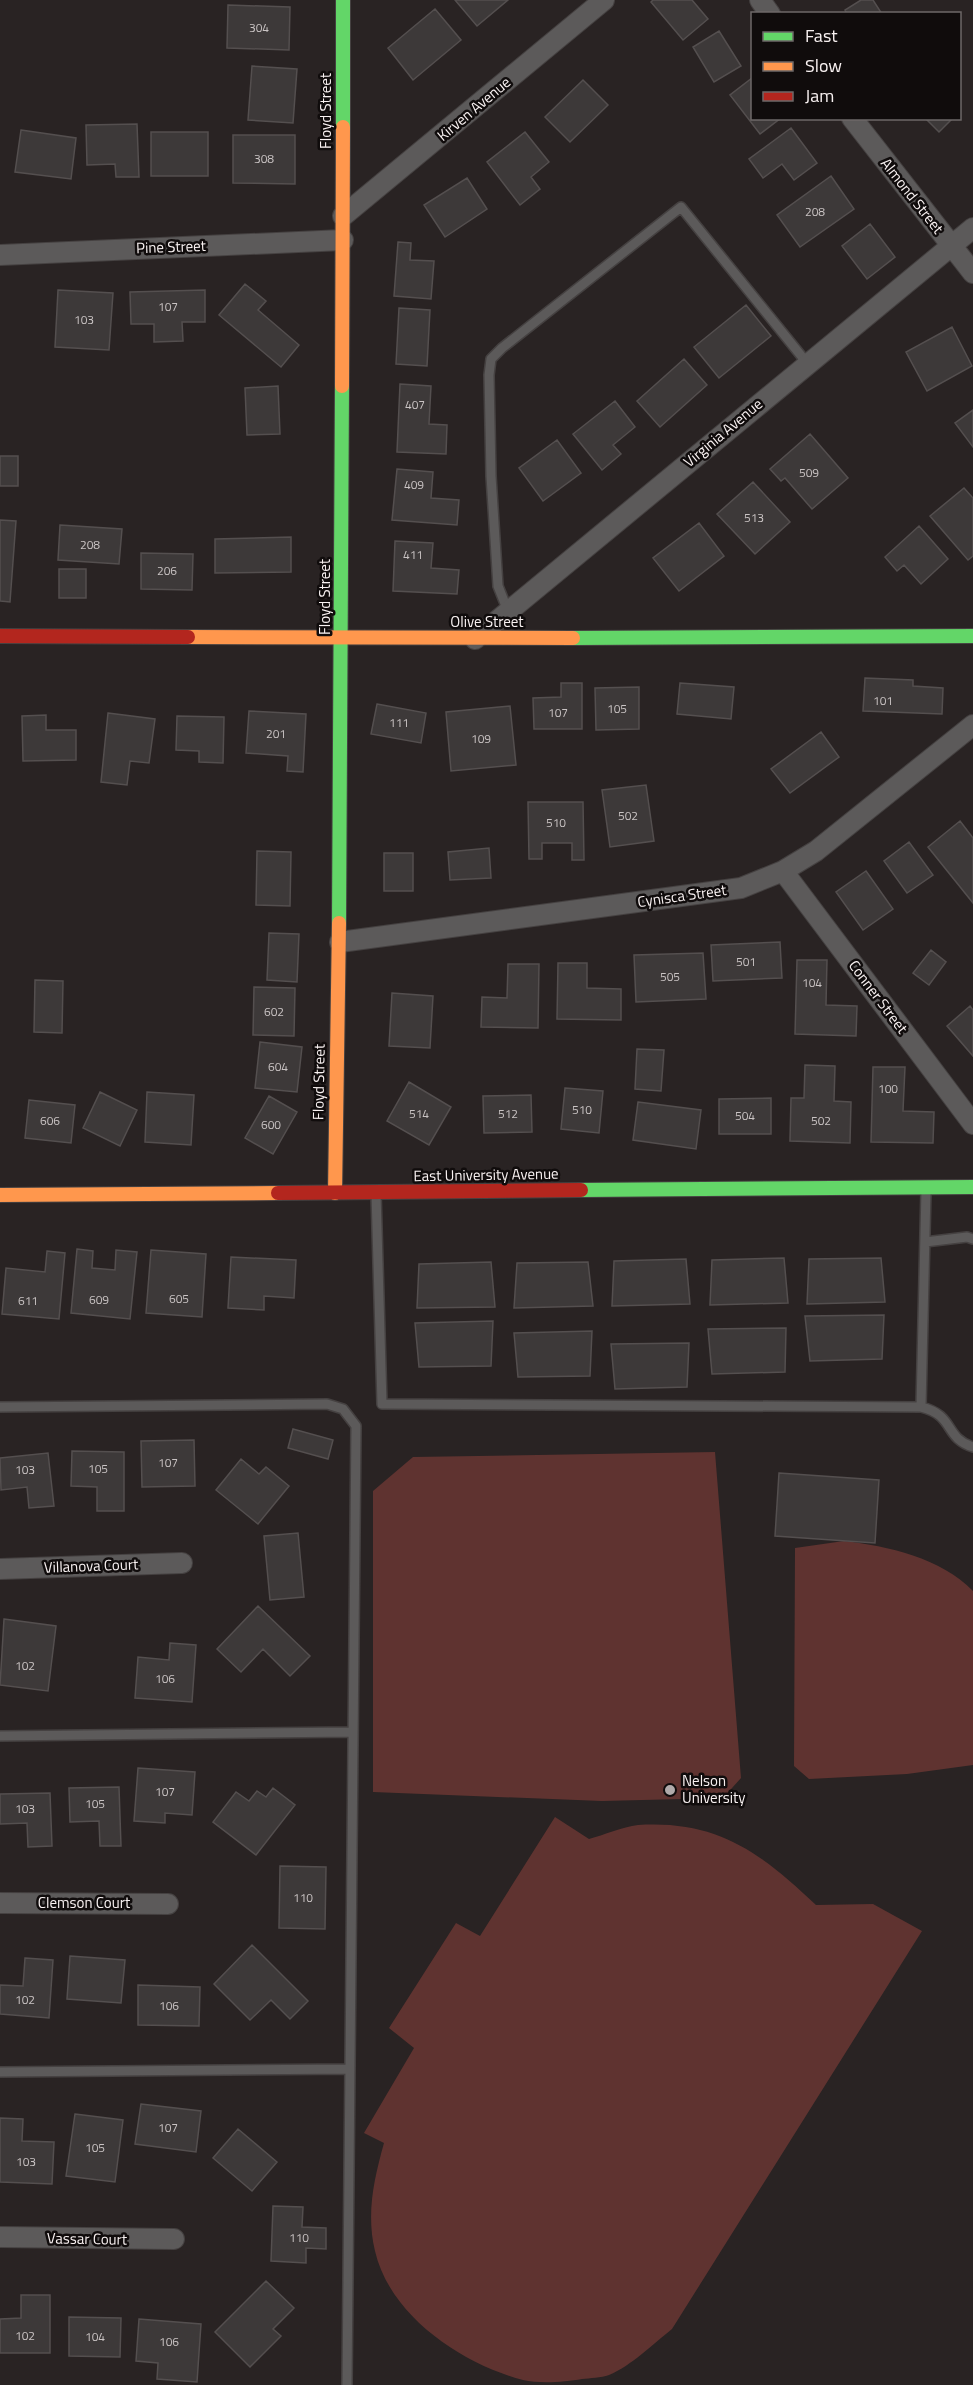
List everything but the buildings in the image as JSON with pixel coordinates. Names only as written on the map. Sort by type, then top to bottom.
[{"type":"street","name":"Floyd Street","points":[[335,1193],[340,942],[344,0]]},
{"type":"street","name":"Kirven Avenue","points":[[343,216],[604,0]]},
{"type":"street","name":"Almond Street","points":[[854,120],[973,273]]},
{"type":"street","name":"Virginia Avenue","points":[[475,639],[973,228]]},
{"type":"street","name":"Pine Street","points":[[0,255],[343,240]]},
{"type":"street","name":"Olive Street","points":[[0,636],[475,639],[973,636]]},
{"type":"street","name":"Cynisca Street","points":[[340,942],[741,888],[783,871],[816,851],[973,725]]},
{"type":"street","name":"Conner Street","points":[[783,871],[973,1124]]},
{"type":"street","name":"East University Avenue","points":[[0,1196],[973,1187]]},
{"type":"street","name":"Villanova Court","points":[[0,1569],[182,1563]]},
{"type":"street","name":"Clemson Court","points":[[0,1903],[168,1904]]},
{"type":"street","name":"Vassar Court","points":[[0,2237],[174,2239]]},
{"type":"lane","points":[[508,611],[498,586],[489,386],[491,359],[502,348],[681,207],[807,363]]},
{"type":"lane","points":[[921,1407],[926,1187]]},
{"type":"lane","points":[[376,1193],[382,1404],[921,1407],[942,1415],[954,1434],[970,1443]]},
{"type":"lane","points":[[924,1242],[967,1237],[973,1239]]},
{"type":"lane","points":[[0,1407],[327,1404],[343,1409],[356,1426],[347,2385]]},
{"type":"lane","points":[[0,1736],[353,1732]]},
{"type":"lane","points":[[0,2072],[350,2069]]},
{"type":"shaded area","points":[[715,1452],[741,1778],[723,1798],[602,1801],[373,1792],[373,1491],[413,1457]]},
{"type":"shaded area","points":[[844,1541],[896,1550],[930,1562],[946,1570],[973,1591],[973,1765],[907,1774],[809,1779],[794,1766],[795,1548]]},
{"type":"shaded area","points":[[555,1817],[589,1839],[638,1825],[692,1828],[715,1834],[757,1856],[796,1886],[816,1905],[873,1904],[922,1931],[672,2329],[634,2360],[609,2375],[545,2382],[523,2380],[500,2373],[453,2349],[412,2316],[396,2296],[383,2275],[372,2237],[371,2210],[374,2183],[384,2143],[364,2133],[414,2048],[389,2028],[456,1923],[480,1936]]},
{"type":"traffic: fast","points":[[343,0],[343,127]]},
{"type":"traffic: fast","points":[[339,923],[342,386]]},
{"type":"traffic: fast","points":[[573,638],[973,636]]},
{"type":"traffic: fast","points":[[581,1190],[973,1187]]},
{"type":"traffic: slow","points":[[342,386],[343,127]]},
{"type":"traffic: slow","points":[[188,637],[573,638]]},
{"type":"traffic: slow","points":[[335,1193],[339,923]]},
{"type":"traffic: slow","points":[[0,1195],[278,1193]]},
{"type":"traffic: jam","points":[[0,636],[188,637]]},
{"type":"traffic: jam","points":[[278,1193],[581,1190]]},
{"type":"place","name":"Nelson University","points":[[670,1790]]}]
